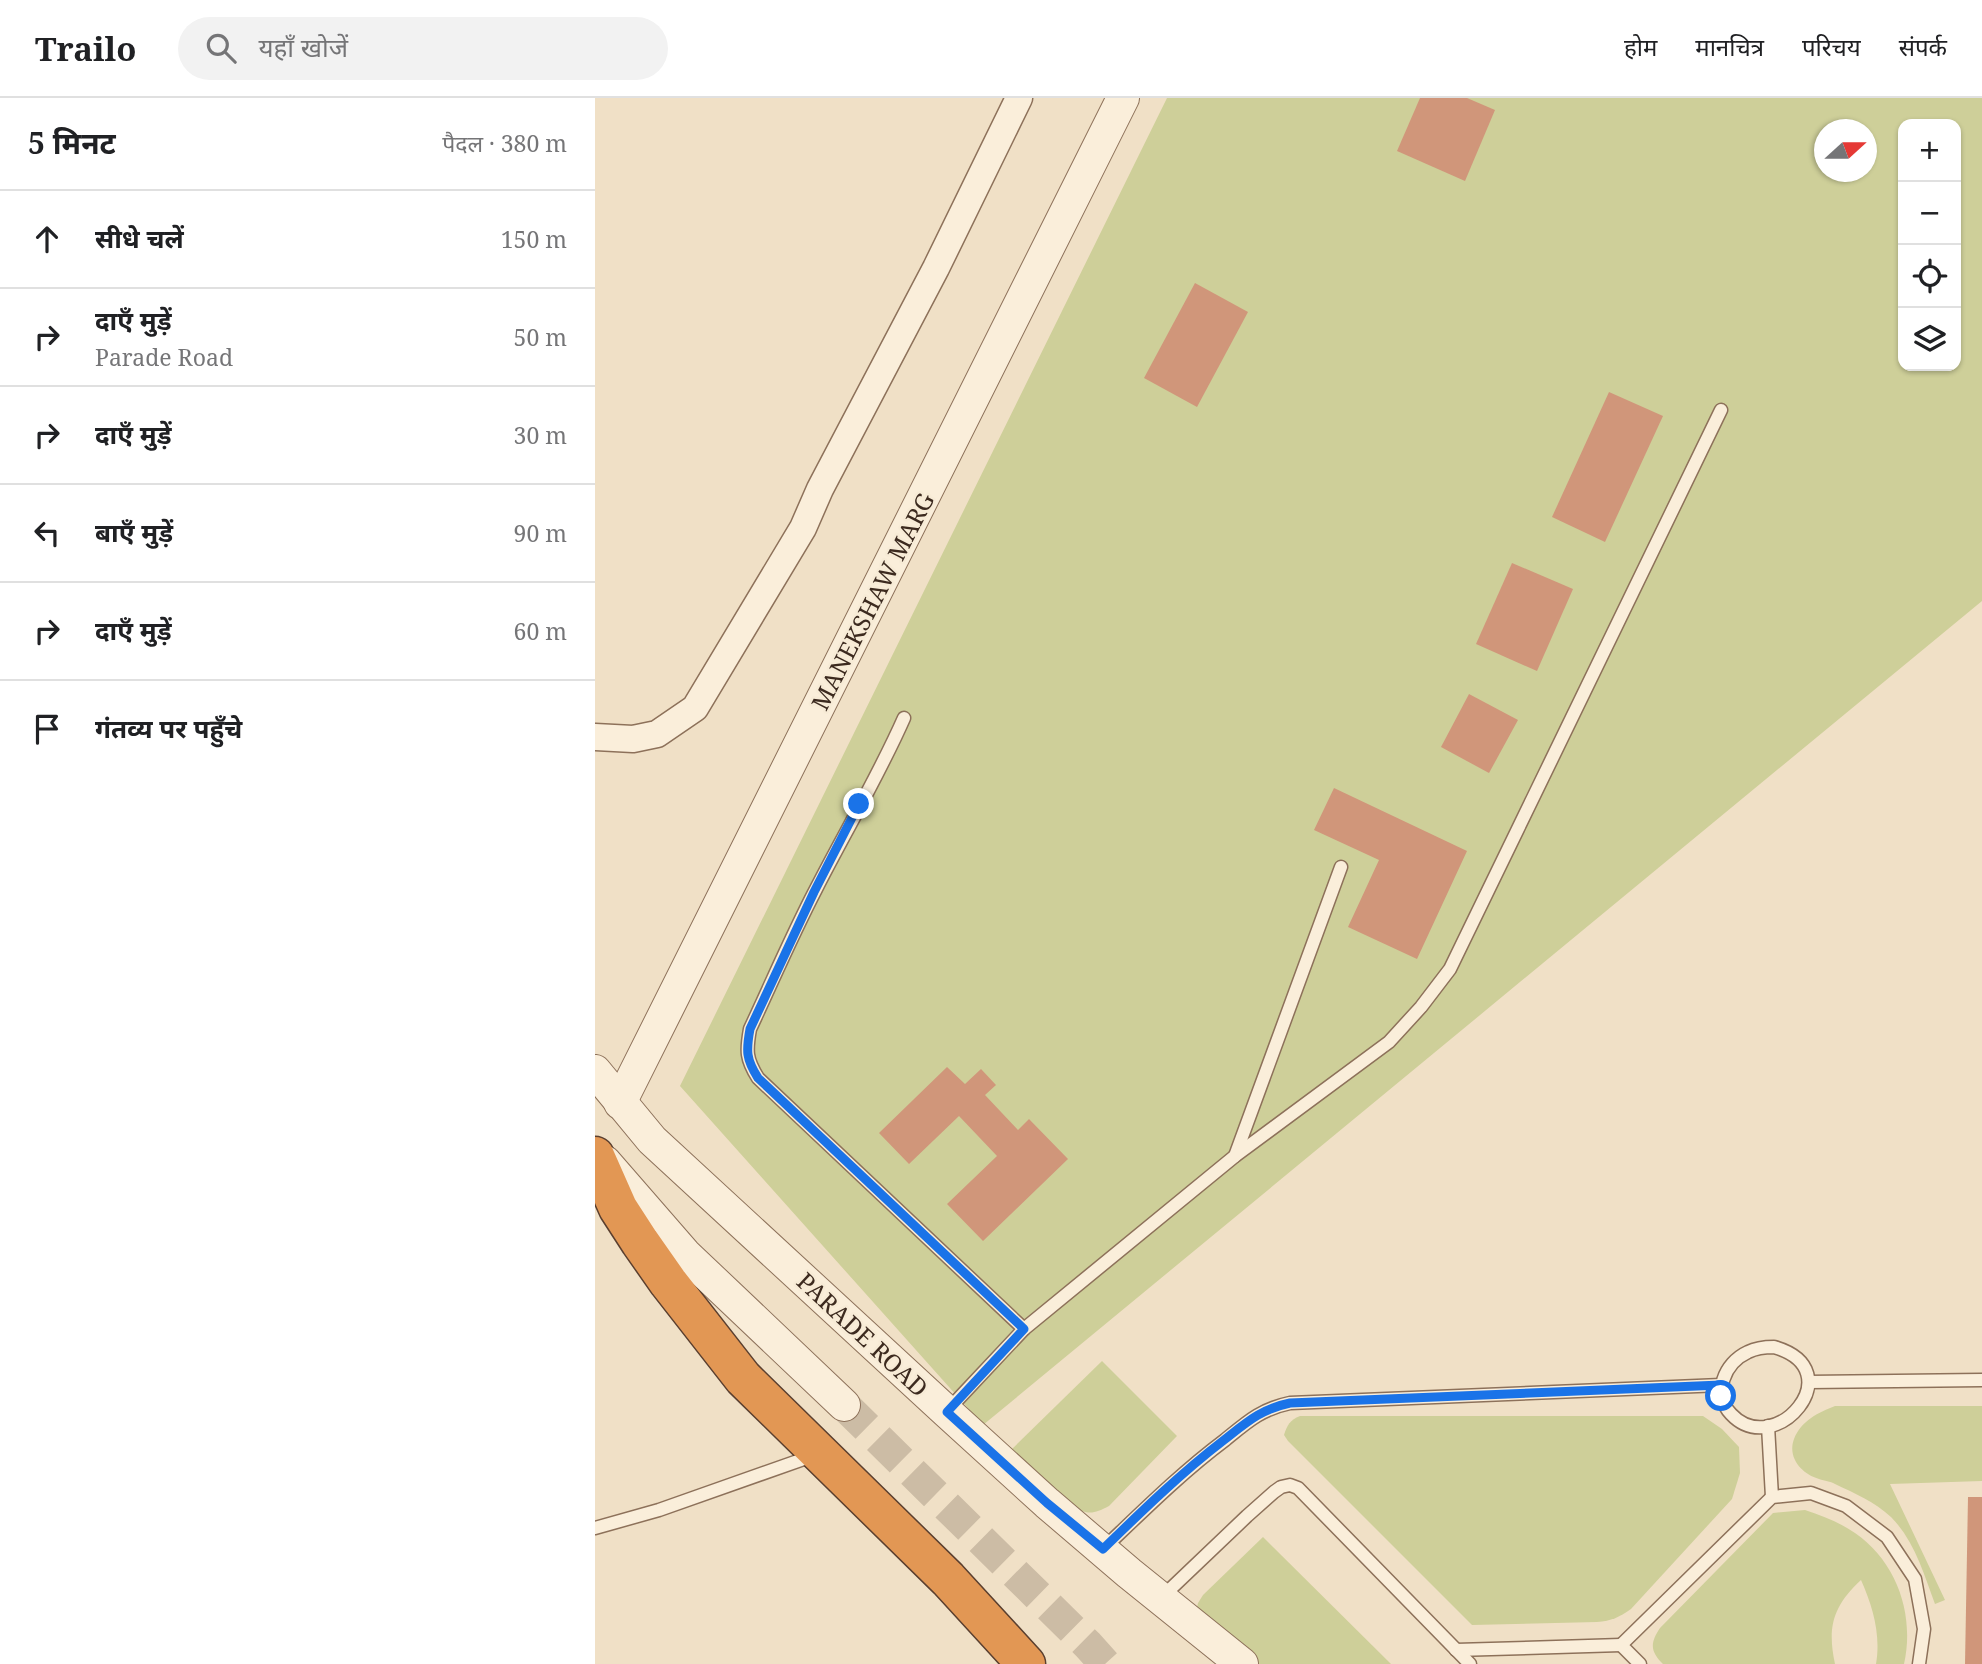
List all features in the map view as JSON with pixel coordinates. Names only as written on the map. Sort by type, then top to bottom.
[{"type":"highway","points":[[595,1156],[618,1208],[676,1292],[743,1378],[948,1579],[1025,1664]]},
{"type":"street","points":[[595,737],[633,739],[657,734],[695,708],[803,528],[936,268],[1019,98]]},
{"type":"street","name":"MANEKSHAW MARG","points":[[620,1104],[1123,98]]},
{"type":"street","name":"PARADE ROAD","points":[[595,1071],[652,1140],[947,1412],[1047,1503],[1242,1664]]},
{"type":"street","points":[[595,1151],[685,1254],[843,1405]]},
{"type":"street","points":[[1190,1622],[1227,1664]]},
{"type":"lane","points":[[947,1412],[1024,1329],[1235,1156],[1389,1042],[1421,1007],[1450,969],[1721,410]]},
{"type":"lane","points":[[904,718],[885,760],[814,892],[750,1029],[747,1048],[749,1064],[758,1078],[1024,1329]]},
{"type":"lane","points":[[1235,1156],[1341,867]]},
{"type":"lane","points":[[1767,1347],[1787,1351],[1798,1359],[1809,1382],[1801,1406],[1781,1422],[1768,1426],[1743,1423],[1725,1407],[1721,1396],[1721,1385],[1734,1361],[1746,1352],[1767,1347]]},
{"type":"lane","points":[[1809,1382],[1982,1380]]},
{"type":"lane","points":[[1103,1549],[1191,1465],[1258,1414],[1272,1407],[1290,1403],[1721,1385]]},
{"type":"lane","points":[[1768,1426],[1772,1497]]},
{"type":"lane","points":[[595,1528],[659,1510],[818,1454]]},
{"type":"lane","points":[[1161,1598],[1247,1516],[1281,1487],[1290,1485],[1298,1488],[1469,1664]]},
{"type":"lane","points":[[1456,1650],[1621,1645],[1772,1497],[1811,1493],[1846,1506],[1888,1537],[1915,1580],[1924,1629],[1919,1664]]},
{"type":"lane","points":[[1621,1645],[1640,1664]]},
{"type":"green space","points":[[1167,98],[1982,98],[1982,601],[983,1425],[680,1086]]},
{"type":"green space","points":[[1102,1361],[1177,1436],[1109,1506],[1095,1512],[1087,1512],[1073,1507],[1011,1450]]},
{"type":"green space","points":[[1835,1406],[1982,1406],[1982,1481],[1890,1484],[1945,1600],[1935,1604],[1912,1547],[1891,1517],[1857,1494],[1813,1477],[1794,1459],[1792,1446],[1801,1427],[1811,1418]]},
{"type":"green space","points":[[1300,1416],[1703,1416],[1722,1429],[1739,1447],[1740,1473],[1732,1499],[1631,1609],[1623,1614],[1611,1620],[1597,1622],[1472,1625],[1288,1441],[1284,1435],[1286,1428]]},
{"type":"green space","points":[[1805,1510],[1855,1533],[1870,1545],[1892,1574],[1899,1591],[1907,1627],[1904,1664],[1876,1664],[1875,1621],[1861,1580],[1838,1608],[1832,1628],[1835,1664],[1663,1664],[1653,1647],[1654,1638],[1660,1628],[1773,1513]]},
{"type":"green space","points":[[1263,1537],[1391,1664],[1243,1664],[1196,1612],[1203,1595]]},
{"type":"building","points":[[1420,98],[1467,98],[1495,110],[1465,181],[1397,151]]},
{"type":"building","points":[[1195,283],[1248,312],[1197,407],[1144,378]]},
{"type":"building","points":[[1609,392],[1663,416],[1605,542],[1552,517]]},
{"type":"building","points":[[1512,563],[1573,589],[1537,671],[1476,644]]},
{"type":"building","points":[[1469,694],[1518,720],[1489,773],[1441,747]]},
{"type":"building","points":[[1334,788],[1467,851],[1417,959],[1348,927],[1379,860],[1314,830]]},
{"type":"building","points":[[947,1067],[965,1084],[981,1069],[996,1085],[985,1095],[1018,1130],[1029,1119],[1068,1159],[983,1241],[947,1204],[997,1156],[959,1116],[909,1164],[879,1133]]},
{"type":"building","points":[[1968,1497],[1982,1497],[1982,1664],[1965,1664]]},
{"type":"tunnel","points":[[844,1405],[1105,1664]]},
{"type":"route","points":[[859,804],[814,892],[750,1029],[747,1048],[749,1064],[758,1078],[1024,1329],[947,1412],[1047,1503],[1103,1549],[1191,1465],[1258,1414],[1272,1407],[1290,1403],[1721,1385],[1721,1396]]}]
